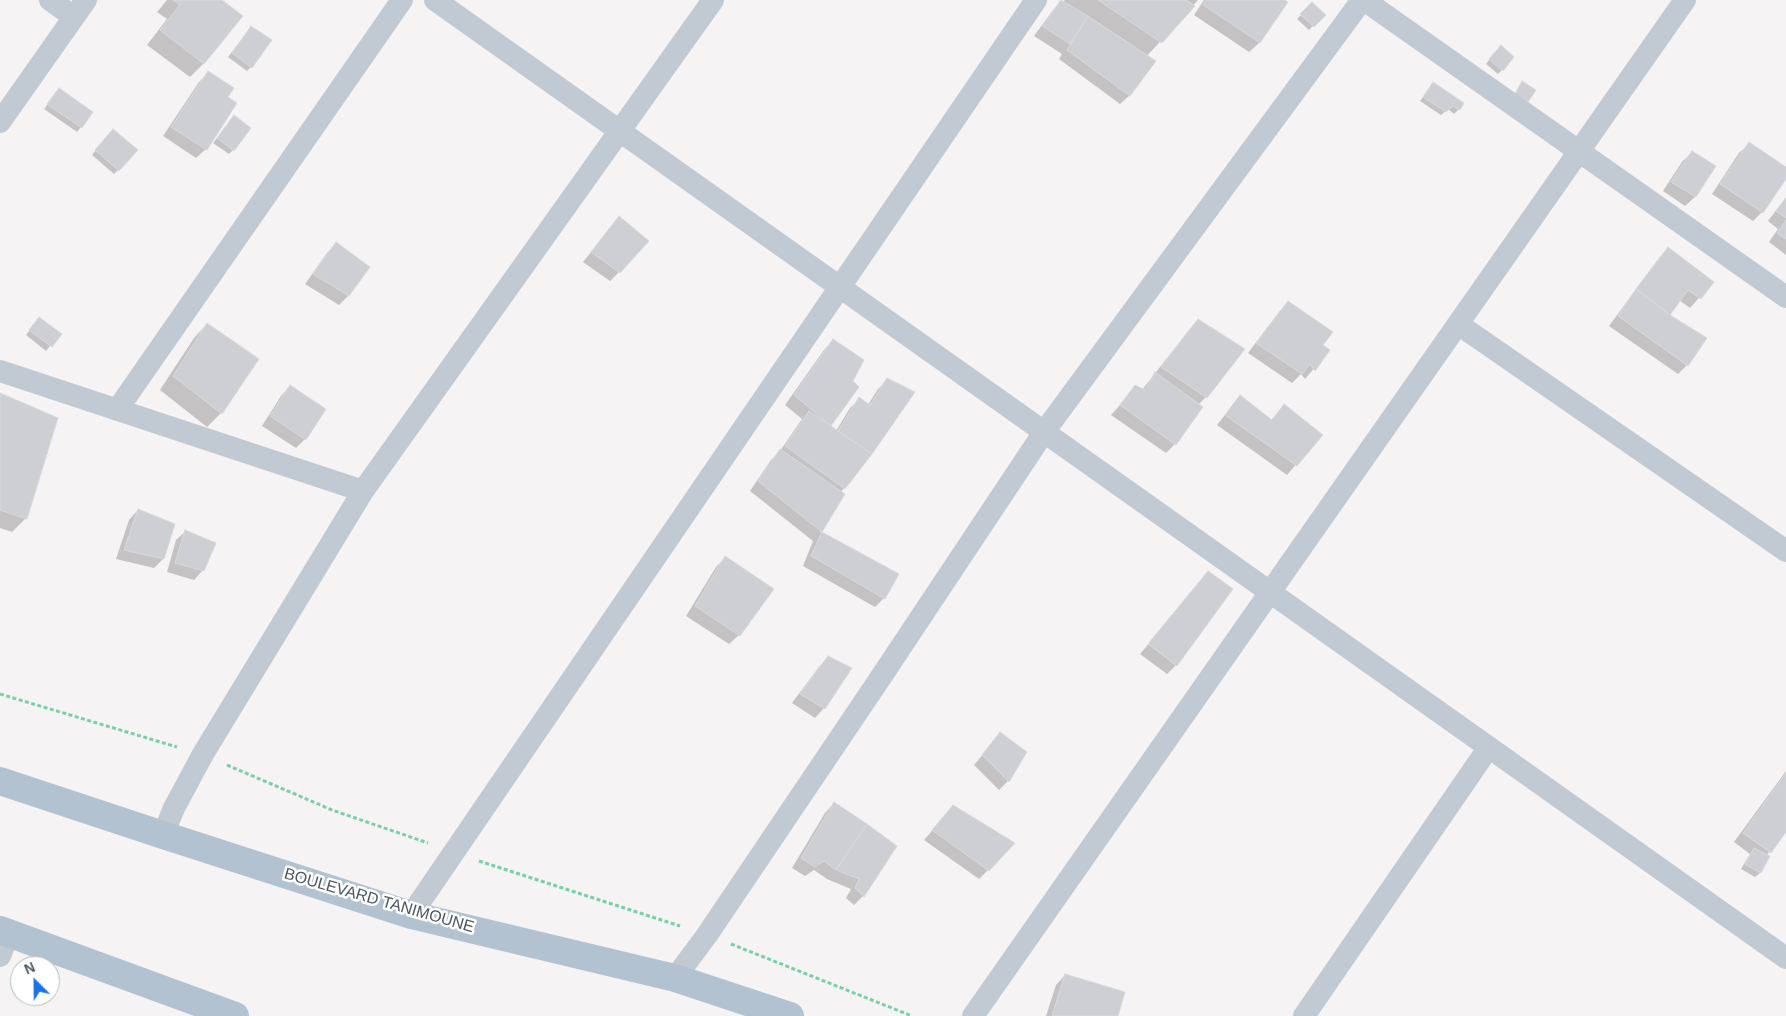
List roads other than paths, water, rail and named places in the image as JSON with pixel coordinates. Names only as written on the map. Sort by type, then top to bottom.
[{"type":"main road","name":"BOULEVARD TANIMOUNE","points":[[0,781],[411,914],[675,978],[790,1016]]},
{"type":"main road","points":[[3,940],[235,1016]]},
{"type":"street","points":[[0,122],[80,8],[50,0]]},
{"type":"street","points":[[116,410],[402,0]]},
{"type":"street","points":[[435,0],[1786,958]]},
{"type":"street","points":[[163,835],[174,808],[203,754],[363,491],[713,0]]},
{"type":"street","points":[[411,914],[1036,0]]},
{"type":"street","points":[[675,978],[707,935],[1044,432],[1363,0],[1786,297]]},
{"type":"street","points":[[973,1016],[1685,0]]},
{"type":"street","points":[[1458,324],[1786,551]]},
{"type":"street","points":[[0,371],[363,491]]},
{"type":"street","points":[[1304,1016],[1489,747]]}]
